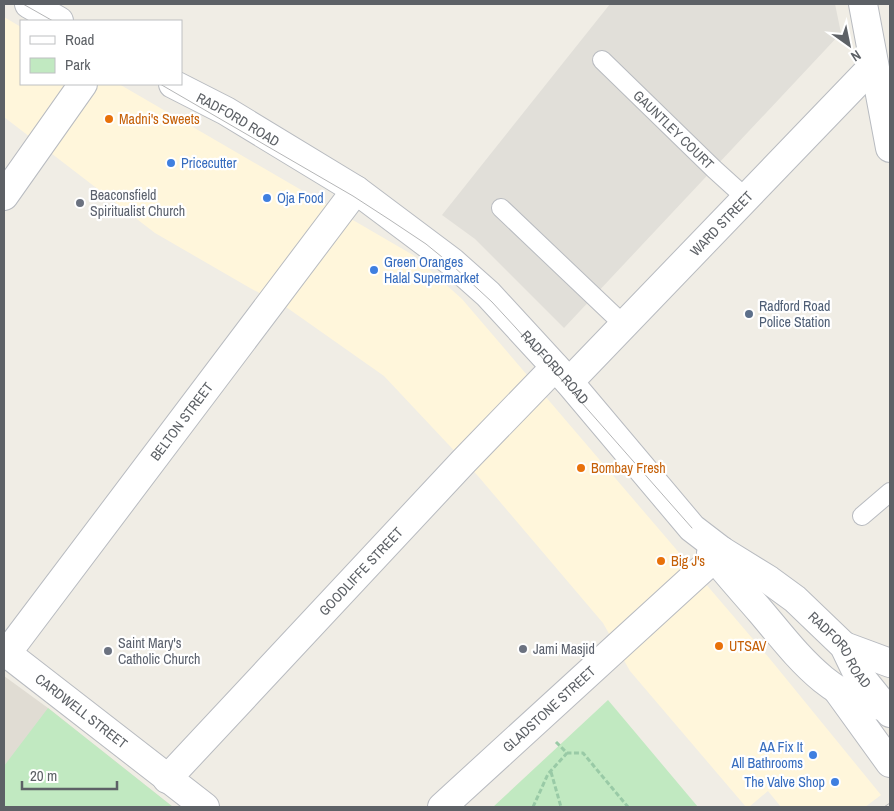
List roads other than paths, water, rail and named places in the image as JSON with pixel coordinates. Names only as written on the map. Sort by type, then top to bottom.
[{"type":"street","points":[[864,4],[874,65],[889,131]]},
{"type":"street","points":[[33,5],[56,20]]},
{"type":"street","name":"WARD STREET","points":[[562,375],[624,325],[874,65]]},
{"type":"street","points":[[4,196],[82,85]]},
{"type":"street","name":"RADFORD ROAD","points":[[175,85],[226,111],[356,190],[452,262],[493,300],[562,375],[692,528],[719,554],[799,656],[818,676],[837,689],[889,761]]},
{"type":"street","name":"BELTON STREET","points":[[6,652],[356,190]]},
{"type":"street","name":"GOODLIFFE STREET","points":[[167,779],[464,461],[562,375]]},
{"type":"street","name":"RADFORD ROAD","points":[[719,554],[769,580],[795,599],[844,646],[856,671],[889,706],[880,729],[889,761]]},
{"type":"street","name":"GLADSTONE STREET","points":[[442,807],[719,554]]},
{"type":"street","points":[[844,646],[890,663]]},
{"type":"street","name":"CARDWELL STREET","points":[[6,652],[205,807]]},
{"type":"street","points":[[837,689],[848,696],[864,702],[889,706]]},
{"type":"lane","name":"GAUNTLEY COURT","points":[[602,60],[746,198]]},
{"type":"lane","points":[[501,208],[624,325]]},
{"type":"lane","points":[[862,516],[890,492]]},
{"type":"tram line","points":[[23,4],[51,20]]},
{"type":"tram line","points":[[162,85],[353,196],[426,244],[453,266],[492,302],[516,328],[692,528]]},
{"type":"tram line","points":[[884,807],[890,803]]},
{"type":"place","name":"Madni's Sweets","points":[[109,119]]},
{"type":"place","name":"Pricecutter","points":[[171,163]]},
{"type":"place","name":"Oja Food","points":[[267,198]]},
{"type":"place","name":"Beaconsfield Spiritualist Church","points":[[80,203]]},
{"type":"place","name":"Green Oranges Halal Supermarket","points":[[374,270]]},
{"type":"place","name":"Radford Road Police Station","points":[[749,314]]},
{"type":"place","name":"Bombay Fresh","points":[[581,468]]},
{"type":"place","name":"Big J's","points":[[661,561]]},
{"type":"place","name":"UTSAV","points":[[719,646]]},
{"type":"place","name":"Jami Masjid","points":[[523,649]]},
{"type":"place","name":"Saint Mary's Catholic Church","points":[[108,651]]},
{"type":"place","name":"AA Fix It All Bathrooms","points":[[813,755]]},
{"type":"place","name":"The Valve Shop","points":[[835,782]]}]
